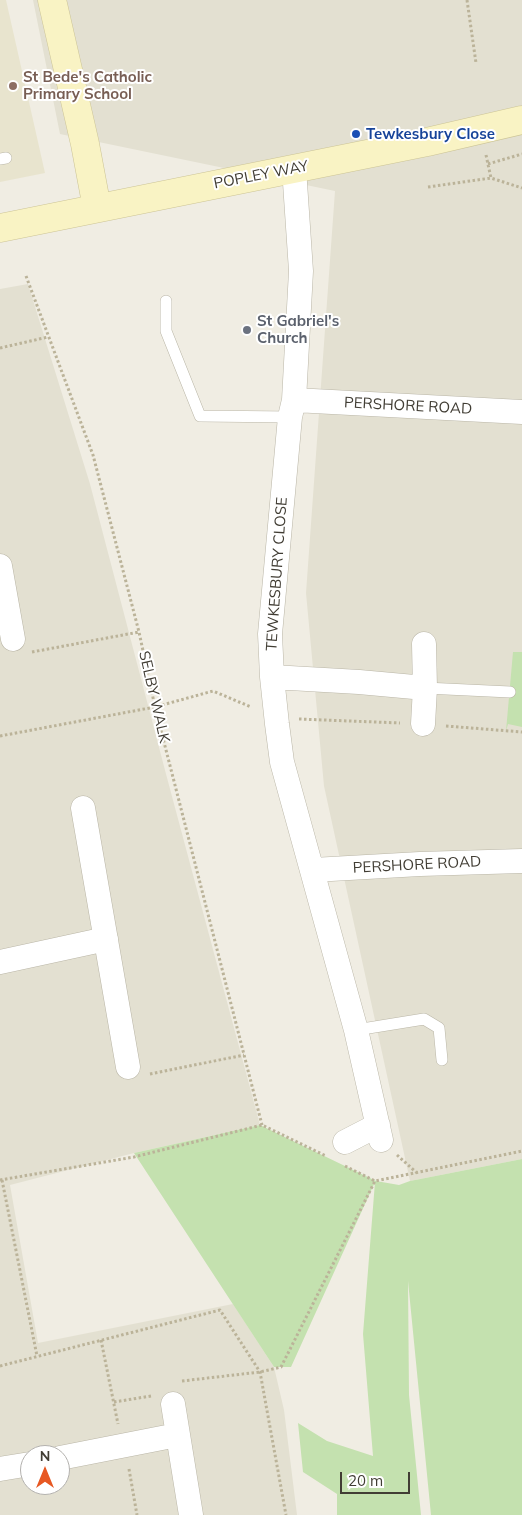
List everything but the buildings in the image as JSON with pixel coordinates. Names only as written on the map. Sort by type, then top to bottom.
[{"type":"street","points":[[52,0],[85,144],[97,208]]},
{"type":"street","name":"POPLEY WAY","points":[[0,228],[427,142],[522,120]]},
{"type":"street","name":"TEWKESBURY CLOSE","points":[[294,168],[301,271],[292,409],[270,634],[272,677],[282,762],[356,1030],[379,1132],[339,1155]]},
{"type":"street","name":"PERSHORE ROAD","points":[[292,409],[522,412]]},
{"type":"street","points":[[0,566],[21,646]]},
{"type":"street","points":[[423,724],[425,688],[424,644]]},
{"type":"street","points":[[272,677],[425,688]]},
{"type":"street","points":[[83,808],[106,939],[134,1072]]},
{"type":"street","name":"PERSHORE ROAD","points":[[313,870],[522,861]]},
{"type":"street","points":[[0,962],[106,939]]},
{"type":"street","points":[[172,1398],[191,1515]]},
{"type":"street","points":[[70,1456],[177,1435]]},
{"type":"street","points":[[0,1469],[20,1466]]},
{"type":"lane","points":[[166,301],[166,331],[200,416],[292,409]]},
{"type":"lane","points":[[425,688],[510,692]]},
{"type":"lane","points":[[356,1030],[424,1019],[439,1028],[442,1060]]},
{"type":"path","points":[[467,0],[476,63]]},
{"type":"path","points":[[488,164],[522,154]]},
{"type":"path","points":[[486,155],[491,178]]},
{"type":"path","points":[[428,187],[491,178],[522,188]]},
{"type":"path","name":"SELBY WALK","points":[[26,276],[93,455],[139,632],[154,707],[262,1125]]},
{"type":"path","points":[[0,348],[48,337]]},
{"type":"path","points":[[21,646],[139,632]]},
{"type":"path","points":[[0,736],[154,707],[213,691],[251,706],[277,724]]},
{"type":"path","points":[[134,1072],[244,1055]]},
{"type":"path","points":[[37,1356],[1,1180],[134,1157],[262,1125],[339,1155],[375,1180],[522,1151]]},
{"type":"path","points":[[114,1402],[172,1398],[170,1383],[260,1372],[281,1367],[375,1180]]},
{"type":"path","points":[[0,1366],[220,1310],[260,1372],[286,1515]]},
{"type":"shaded area","name":"St Bede's Catholic Primary School","points":[[0,0],[6,0],[45,173],[0,182]]},
{"type":"shaded area","points":[[33,0],[522,0],[522,1159],[410,1181],[324,786],[306,593],[335,191],[60,134]]},
{"type":"shaded area","points":[[28,284],[90,484],[260,1125],[134,1153],[10,1185],[38,1343],[233,1304],[274,1367],[284,1410],[297,1515],[0,1515],[0,289]]},
{"type":"green space","points":[[513,652],[522,652],[522,727],[508,724],[506,731]]},
{"type":"green space","points":[[260,1125],[376,1181],[399,1185],[410,1181],[522,1159],[522,1515],[431,1515],[408,1281],[409,1395],[421,1515],[337,1515],[337,1494],[303,1472],[298,1423],[327,1441],[373,1456],[363,1334],[375,1182],[291,1367],[274,1367],[134,1153]]},
{"type":"place","name":"St Bede's Catholic Primary School","points":[[13,86]]},
{"type":"place","name":"Tewkesbury Close","points":[[356,134]]},
{"type":"place","name":"St Gabriel's Church","points":[[247,330]]}]
